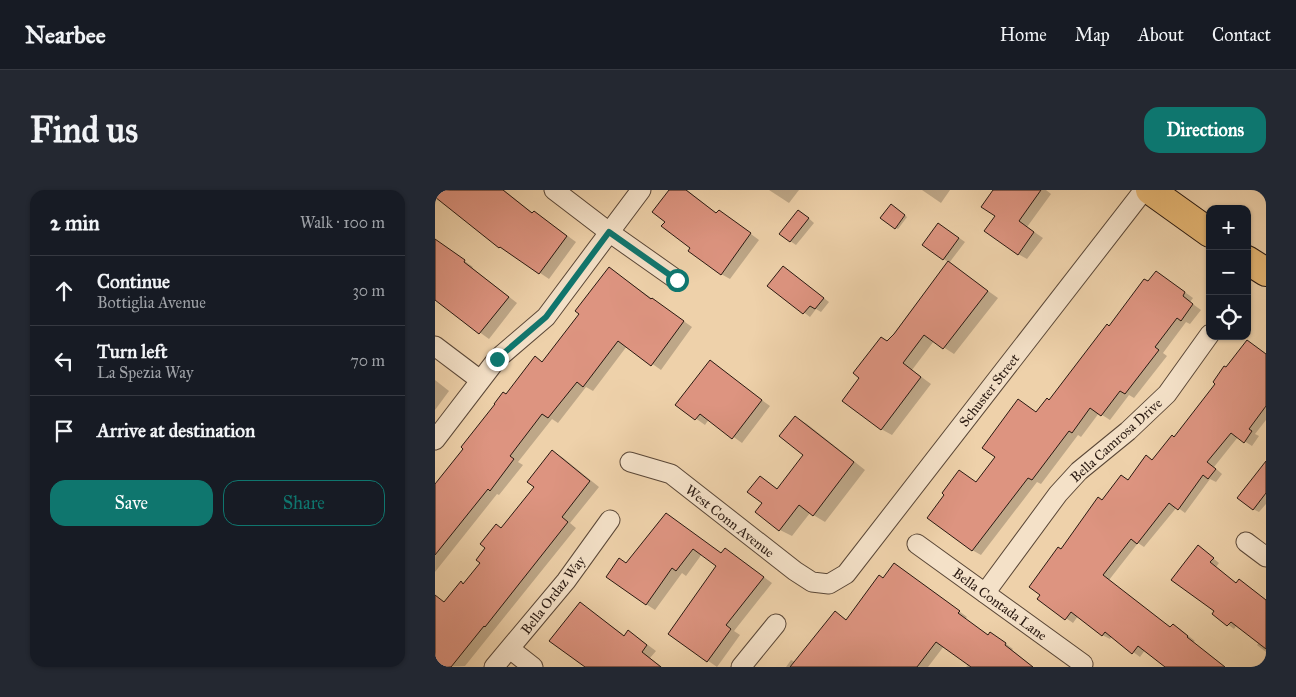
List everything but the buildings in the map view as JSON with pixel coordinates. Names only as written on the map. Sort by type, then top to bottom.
[{"type":"main road","points":[[1150,190],[1206,230]]},
{"type":"street","points":[[554,190],[677,280]]},
{"type":"street","points":[[435,440],[497,359],[546,317],[641,190]]},
{"type":"street","name":"Schuster Street","points":[[829,584],[846,574],[1144,190]]},
{"type":"street","name":"Bella Camrosa Drive","points":[[985,593],[1058,494],[1079,471],[1142,419],[1167,394],[1206,340]]},
{"type":"street","points":[[435,346],[480,380]]},
{"type":"street","name":"West Conn Avenue","points":[[630,462],[671,474],[795,571],[813,582],[829,584]]},
{"type":"street","name":"Bella Ordaz Way","points":[[494,667],[566,581],[610,520]]},
{"type":"street","points":[[1246,542],[1266,557]]},
{"type":"street","name":"Bella Contada Lane","points":[[917,544],[1083,664]]},
{"type":"street","points":[[741,667],[776,624]]},
{"type":"street","points":[[510,649],[533,667]]},
{"type":"route","points":[[497,359],[546,317],[609,232],[677,280]]}]
